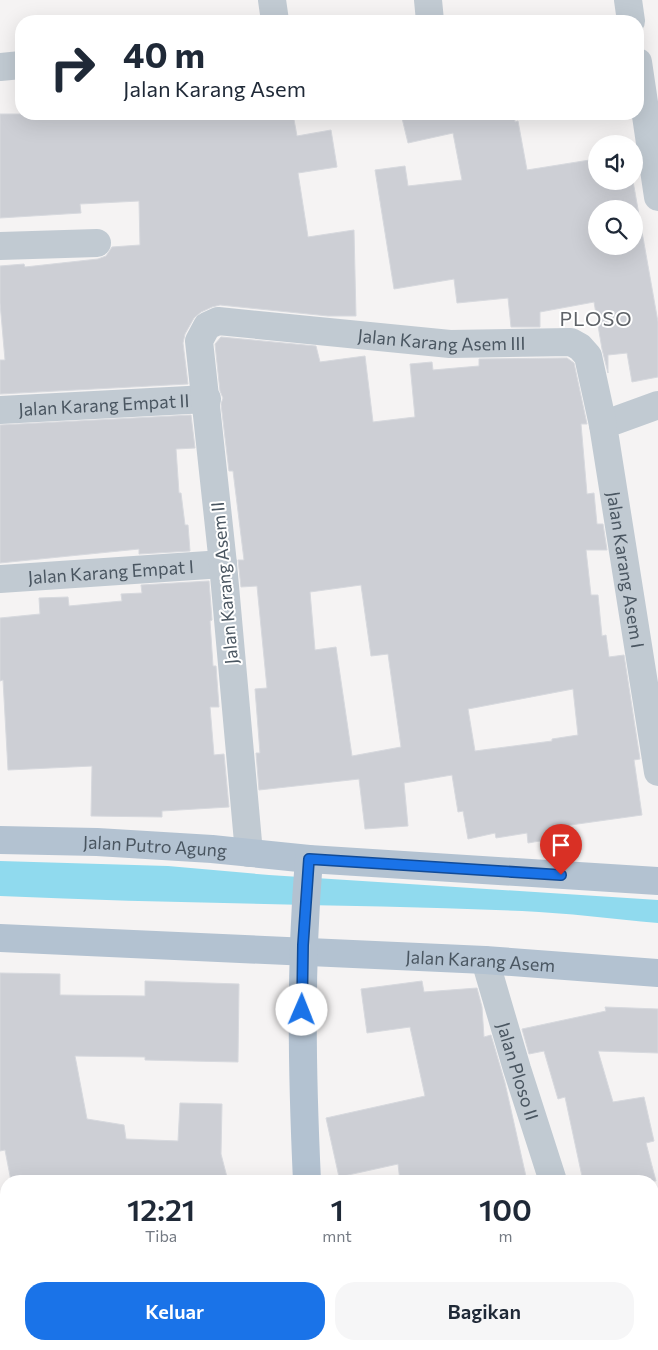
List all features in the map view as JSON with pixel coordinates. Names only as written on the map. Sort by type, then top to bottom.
[{"type":"main road","name":"Jalan Putro Agung","points":[[0,840],[97,842],[212,849],[249,853],[308,864]]},
{"type":"main road","points":[[306,1175],[302,1010],[303,948],[308,864],[658,881]]},
{"type":"main road","points":[[0,938],[303,948]]},
{"type":"main road","name":"Jalan Karang Asem","points":[[303,948],[658,973]]},
{"type":"street","points":[[272,0],[274,15]]},
{"type":"street","points":[[428,0],[429,15]]},
{"type":"street","points":[[628,0],[630,15]]},
{"type":"street","points":[[0,67],[15,66]]},
{"type":"street","points":[[644,102],[658,197]]},
{"type":"street","points":[[0,246],[97,243]]},
{"type":"street","name":"Jalan Karang Asem II","points":[[218,321],[208,326],[200,341],[249,853]]},
{"type":"street","name":"Jalan Karang Asem III","points":[[218,321],[450,344],[570,342],[580,347],[588,356],[603,425]]},
{"type":"street","name":"Jalan Karang Empat II","points":[[0,410],[207,399]]},
{"type":"street","points":[[603,425],[658,405]]},
{"type":"street","name":"Jalan Karang Asem I","points":[[603,425],[658,772]]},
{"type":"street","name":"Jalan Karang Empat I","points":[[0,579],[222,564]]},
{"type":"street","name":"Jalan Ploso II","points":[[485,960],[551,1175]]},
{"type":"water","points":[[0,861],[168,866],[269,875],[658,900],[658,923],[522,911],[0,896]]},
{"type":"building","points":[[0,114],[15,114],[15,120],[294,120],[297,136],[331,130],[337,167],[298,173],[308,237],[354,230],[356,316],[328,316],[220,305],[201,312],[194,318],[185,334],[183,343],[188,384],[0,394],[0,360],[5,360],[0,303],[0,266],[24,264],[25,267],[98,259],[106,256],[112,247],[140,245],[139,201],[80,204],[81,213],[0,218]]},
{"type":"building","points":[[402,120],[515,120],[515,122],[518,121],[527,170],[588,160],[588,190],[635,190],[636,200],[588,200],[588,255],[643,255],[643,237],[658,322],[658,377],[632,382],[627,353],[608,355],[608,373],[594,302],[540,312],[540,327],[511,327],[508,298],[457,303],[454,279],[394,289],[375,170],[405,166],[408,186],[462,180],[453,133],[408,143]]},
{"type":"building","points":[[221,337],[316,346],[320,362],[365,356],[373,422],[415,417],[410,364],[432,362],[433,370],[479,366],[479,359],[567,358],[574,363],[587,424],[581,424],[587,494],[594,493],[597,524],[603,524],[607,550],[586,550],[591,595],[598,595],[602,636],[606,635],[609,657],[624,655],[640,759],[634,760],[642,815],[556,827],[558,838],[528,843],[527,833],[496,838],[495,833],[468,839],[463,811],[458,812],[452,775],[404,783],[408,826],[365,829],[359,779],[259,790],[256,753],[260,753],[255,689],[267,688],[257,586],[241,587],[238,560],[244,560],[233,471],[229,471],[221,404],[223,398],[220,391],[215,344]],"holes":[[[361,585],[371,656],[388,654],[401,747],[352,756],[336,647],[315,650],[310,592]],[[573,689],[578,735],[552,739],[552,741],[475,751],[468,709]]]},
{"type":"building","points":[[191,415],[195,448],[176,449],[179,493],[181,493],[185,525],[188,525],[190,551],[139,554],[139,549],[0,563],[0,425]]},
{"type":"building","points":[[209,581],[213,666],[216,666],[219,707],[210,707],[214,755],[224,754],[229,807],[162,811],[162,817],[91,816],[92,766],[8,770],[3,680],[0,681],[0,618],[40,614],[39,598],[68,597],[69,606],[122,601],[121,594],[142,593],[141,585]]},
{"type":"building","points":[[0,973],[60,974],[60,995],[145,996],[145,981],[239,984],[238,1062],[145,1060],[145,1057],[75,1056],[87,1119],[124,1125],[126,1139],[178,1141],[180,1103],[222,1104],[221,1154],[226,1175],[10,1175],[5,1150],[0,1151]]},
{"type":"building","points":[[422,981],[424,992],[477,988],[482,1007],[484,1037],[491,1035],[505,1083],[526,1175],[399,1175],[398,1164],[348,1175],[339,1175],[326,1118],[425,1096],[410,1027],[367,1033],[361,989]]},
{"type":"building","points":[[605,1007],[658,1009],[658,1053],[598,1051],[613,1102],[644,1097],[654,1141],[646,1143],[654,1175],[582,1175],[565,1097],[558,1099],[544,1051],[529,1054],[522,1029],[606,1011]]},
{"type":"district","name":"PLOSO","points":[[596,318]]},
{"type":"route","points":[[302,1010],[303,945],[309,859],[561,875]]}]
